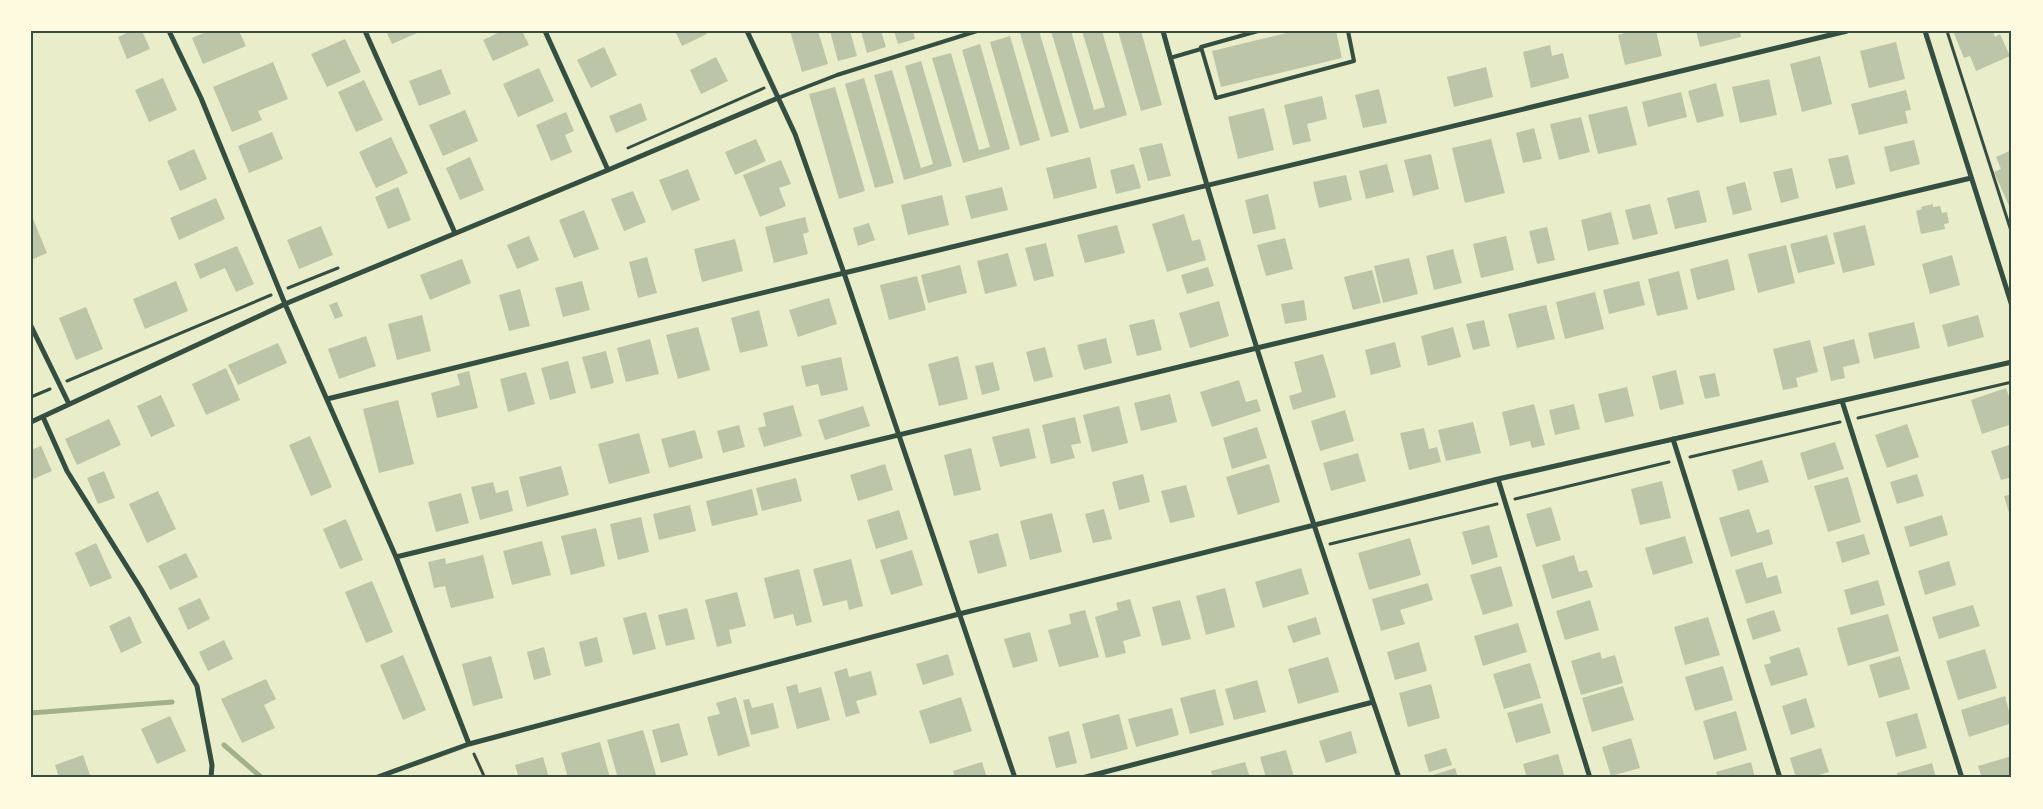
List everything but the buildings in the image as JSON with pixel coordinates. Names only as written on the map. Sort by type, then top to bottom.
[{"type":"street","points":[[169,31],[201,98],[285,304],[396,557],[469,744]]},
{"type":"street","points":[[365,31],[455,233]]},
{"type":"street","points":[[545,31],[608,170]]},
{"type":"street","points":[[746,31],[795,134],[844,272],[1015,778]]},
{"type":"street","points":[[1163,31],[1206,186],[1312,525],[1399,778]]},
{"type":"street","points":[[327,399],[844,272],[1846,31]]},
{"type":"street","points":[[1925,31],[2012,306]]},
{"type":"street","points":[[31,422],[285,304],[778,98]]},
{"type":"street","points":[[396,557],[1257,348],[1971,178]]},
{"type":"street","points":[[31,326],[69,404]]},
{"type":"street","points":[[375,778],[469,744],[960,614],[1498,479],[2012,362]]},
{"type":"street","points":[[1842,401],[1962,778]]},
{"type":"street","points":[[43,417],[67,471],[142,589],[197,686],[212,765],[211,778]]},
{"type":"street","points":[[1673,439],[1780,778]]},
{"type":"street","points":[[1498,479],[1590,778]]},
{"type":"street","points":[[1082,778],[1373,702]]},
{"type":"lane","points":[[778,98],[837,75],[977,31]]},
{"type":"lane","points":[[1170,58],[1258,31]]},
{"type":"lane","points":[[1201,49],[1216,98],[1354,61],[1348,31]]},
{"type":"path","points":[[1947,31],[2012,234]]},
{"type":"path","points":[[603,159],[772,85]]},
{"type":"path","points":[[31,397],[343,267]]},
{"type":"path","points":[[1320,547],[2012,382]]},
{"type":"path","points":[[469,744],[485,778]]},
{"type":"waterway","points":[[31,713],[172,702]]},
{"type":"waterway","points":[[224,745],[262,778]]}]
